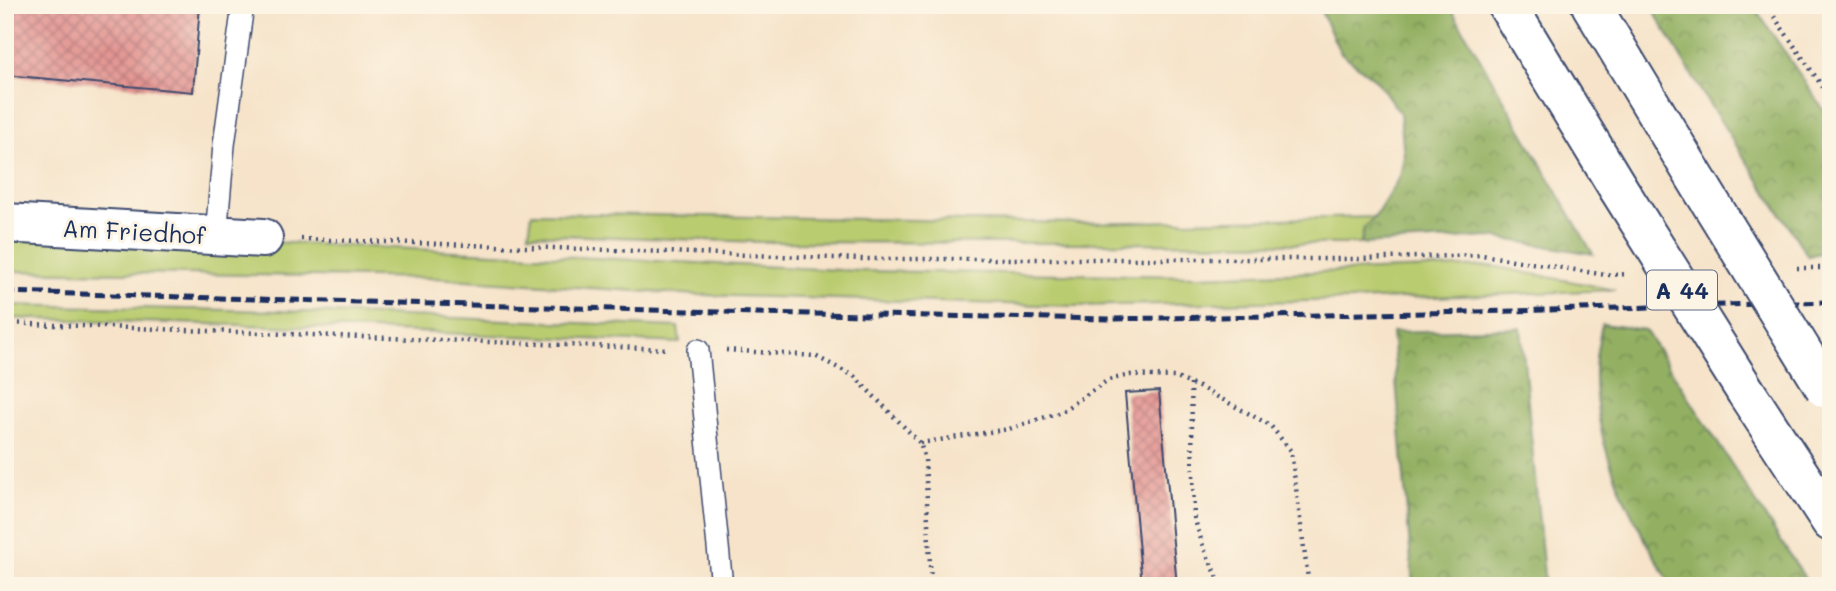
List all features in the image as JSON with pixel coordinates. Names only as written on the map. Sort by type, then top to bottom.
[{"type":"main road","name":"A 44","points":[[1507,5],[1618,188],[1831,522]]},
{"type":"main road","name":"A 44","points":[[1591,5],[1703,192],[1828,392]]},
{"type":"main road","name":"Am Friedhof","points":[[5,223],[263,238]]},
{"type":"lane","points":[[216,236],[224,145],[243,5]]},
{"type":"lane","points":[[698,349],[722,586]]},
{"type":"path","points":[[1766,5],[1831,99]]},
{"type":"path","points":[[263,238],[864,259],[1356,259],[1482,255],[1606,275]]},
{"type":"path","points":[[1820,268],[1831,264]]},
{"type":"path","points":[[5,323],[770,351],[815,356],[854,376],[920,443],[925,459],[931,586]]},
{"type":"path","points":[[920,443],[1009,429],[1061,412],[1108,380],[1130,375],[1174,377],[1270,425],[1291,451],[1309,586]]},
{"type":"path","points":[[1191,384],[1194,517],[1204,548],[1222,586]]},
{"type":"green space","points":[[1318,5],[1449,5],[1593,254],[1491,237],[1361,244],[1364,228],[1375,217],[1400,176],[1404,156],[1400,113],[1376,80],[1340,52]]},
{"type":"green space","points":[[1650,5],[1753,5],[1831,121],[1831,250],[1808,256],[1703,94]]},
{"type":"green space","points":[[532,213],[1081,223],[1375,217],[1364,228],[1361,244],[761,242],[529,234]]},
{"type":"green space","points":[[5,229],[860,271],[1199,276],[1492,266],[1615,290],[1352,300],[1072,306],[698,295],[434,278],[5,271]]},
{"type":"green space","points":[[5,305],[280,311],[678,327],[680,343],[5,318]]},
{"type":"green space","points":[[1602,324],[1645,330],[1810,586],[1672,586],[1630,510],[1608,457],[1596,401],[1596,354]]},
{"type":"green space","points":[[1521,328],[1545,586],[1413,586],[1392,332]]},
{"type":"building","points":[[7,5],[200,5],[193,92],[5,75]]},
{"type":"building","points":[[1159,391],[1177,586],[1142,586],[1125,393]]},
{"type":"railway","points":[[5,292],[757,313],[1110,319],[1831,302]]}]
